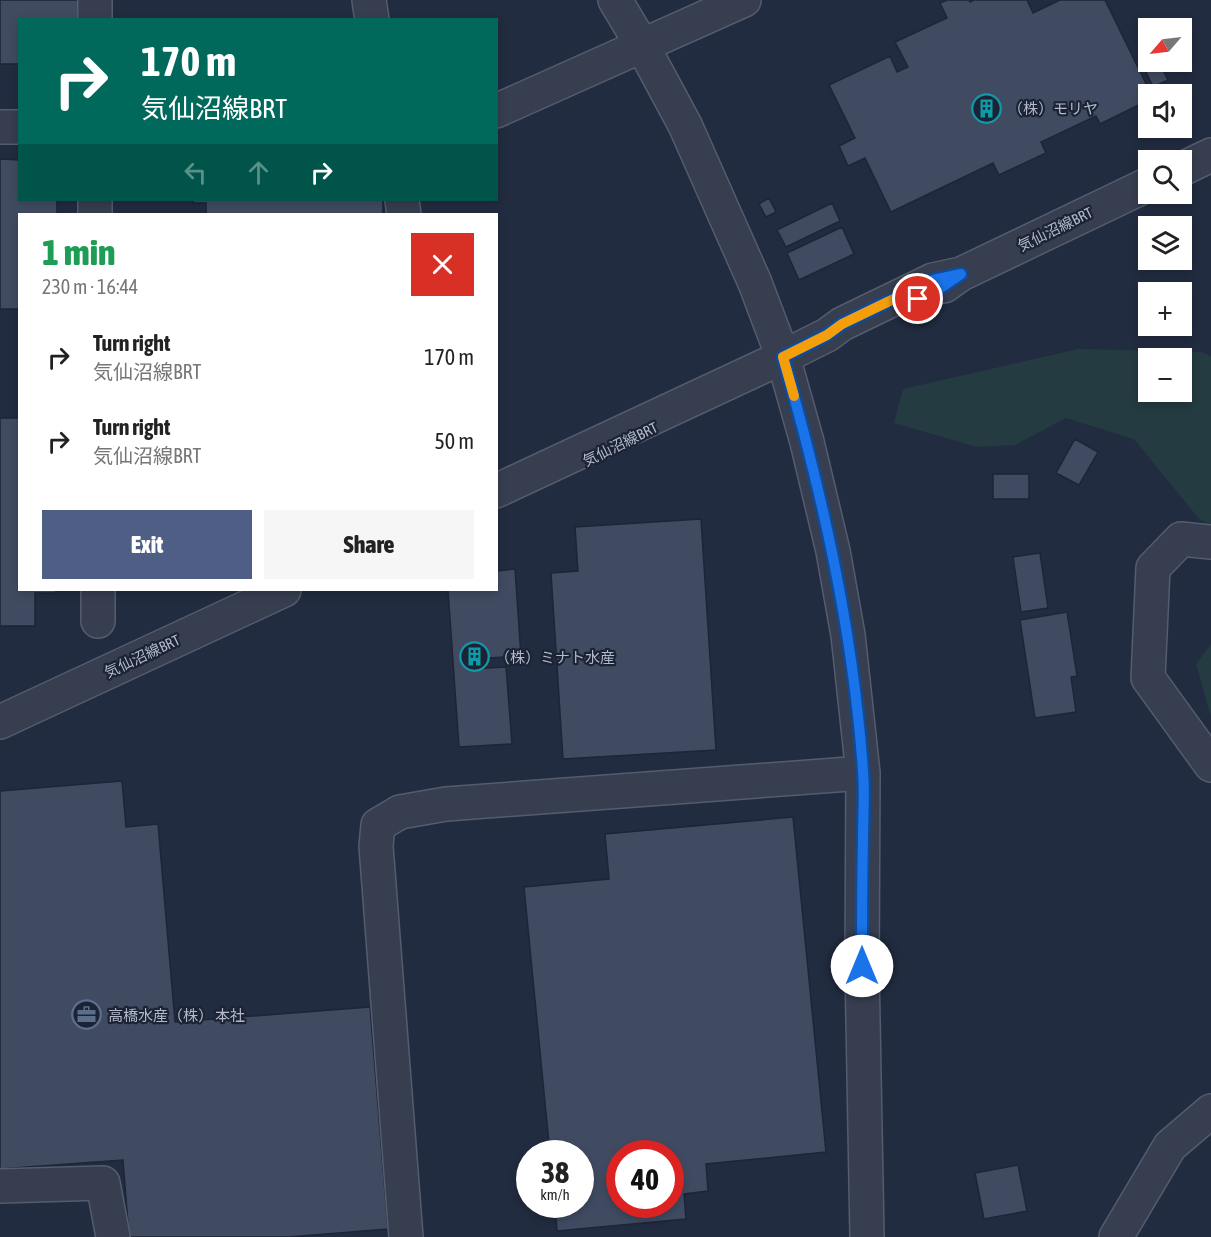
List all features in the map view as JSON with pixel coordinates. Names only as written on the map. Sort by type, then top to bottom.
[{"type":"street","points":[[94,0],[94,18]]},
{"type":"street","points":[[369,0],[372,18]]},
{"type":"street","points":[[615,0],[685,125],[755,284],[783,357],[818,485],[833,551],[848,635],[863,773],[862,966],[867,1237]]},
{"type":"street","points":[[498,110],[744,0]]},
{"type":"street","points":[[0,127],[18,127]]},
{"type":"street","points":[[1192,164],[1211,155]]},
{"type":"street","name":"気仙沼線BRT","points":[[498,490],[546,468],[577,465],[669,420],[687,402],[827,335],[847,333],[936,291],[961,274],[1138,189]]},
{"type":"street","points":[[1211,542],[1181,539],[1153,568],[1148,678],[1211,765]]},
{"type":"street","points":[[98,591],[98,621]]},
{"type":"street","name":"気仙沼線BRT","points":[[0,722],[282,591]]},
{"type":"street","points":[[406,1237],[376,846],[378,825],[400,812],[446,804],[863,773]]},
{"type":"street","points":[[1116,1237],[1170,1146],[1211,1111]]},
{"type":"street","points":[[0,1186],[103,1183],[113,1237]]},
{"type":"green space","points":[[1078,349],[1138,350],[1138,402],[1192,402],[1192,352],[1201,352],[1211,356],[1211,524],[1200,520],[1134,439],[1066,418],[1015,445],[977,447],[894,423],[903,389]]},
{"type":"green space","points":[[1211,644],[1211,717],[1196,664]]},
{"type":"building","points":[[0,0],[79,0],[80,18],[18,18],[18,64],[0,64]]},
{"type":"building","name":"（株）モリヤ","points":[[947,0],[969,0],[970,2],[974,0],[1027,0],[1033,13],[1060,0],[1105,0],[1138,67],[1138,72],[1140,72],[1146,84],[1138,84],[1138,105],[1100,124],[1096,116],[1041,142],[1046,153],[999,175],[993,163],[891,212],[865,158],[848,166],[839,146],[855,138],[829,85],[890,56],[897,72],[908,67],[895,42],[947,18],[940,3]]},
{"type":"building","points":[[1146,72],[1164,72],[1168,80],[1159,84],[1152,84]]},
{"type":"building","points":[[0,159],[18,160],[18,201],[57,201],[57,213],[18,213],[18,309],[0,309]]},
{"type":"building","points":[[769,198],[776,212],[766,217],[759,204]]},
{"type":"building","points":[[193,201],[383,201],[383,213],[206,213],[206,203],[193,203]]},
{"type":"building","points":[[832,203],[840,221],[786,247],[777,230]]},
{"type":"building","points":[[842,227],[854,254],[799,280],[787,253]]},
{"type":"building","points":[[0,418],[18,418],[18,591],[56,591],[56,593],[35,593],[35,626],[0,626]]},
{"type":"building","points":[[1075,439],[1098,452],[1079,485],[1056,473]]},
{"type":"building","points":[[993,474],[1029,474],[1029,499],[993,499]]},
{"type":"building","points":[[701,519],[716,750],[563,759],[551,573],[578,571],[575,527]]},
{"type":"building","points":[[1040,553],[1048,608],[1021,612],[1013,557]]},
{"type":"building","name":"（株）ミナト水産","points":[[515,569],[521,656],[470,659],[471,669],[506,667],[512,744],[459,747],[448,591],[498,591],[498,571]]},
{"type":"building","points":[[1067,612],[1077,676],[1071,677],[1076,712],[1035,718],[1020,620]]},
{"type":"building","name":"高橋水産（株） 本社","points":[[122,781],[126,827],[158,824],[175,1022],[370,1007],[388,1229],[288,1237],[129,1237],[123,1160],[0,1169],[0,791]]},
{"type":"building","points":[[793,817],[826,1152],[706,1164],[708,1191],[684,1194],[686,1219],[557,1231],[556,1218],[594,1218],[594,1140],[549,1140],[524,887],[609,879],[605,834]]},
{"type":"building","points":[[1018,1165],[1027,1211],[984,1219],[975,1173]]},
{"type":"slow traffic","points":[[794,396],[783,357],[827,335],[842,324],[900,296]]},
{"type":"place","name":"（株）モリヤ","points":[[987,108]]},
{"type":"place","name":"（株）ミナト水産","points":[[474,657]]},
{"type":"place","name":"高橋水産（株） 本社","points":[[87,1015]]},
{"type":"route","points":[[862,966],[863,773],[858,710],[833,551],[807,442],[783,357],[827,335],[842,324],[933,280],[961,274],[936,291],[918,299]]}]
